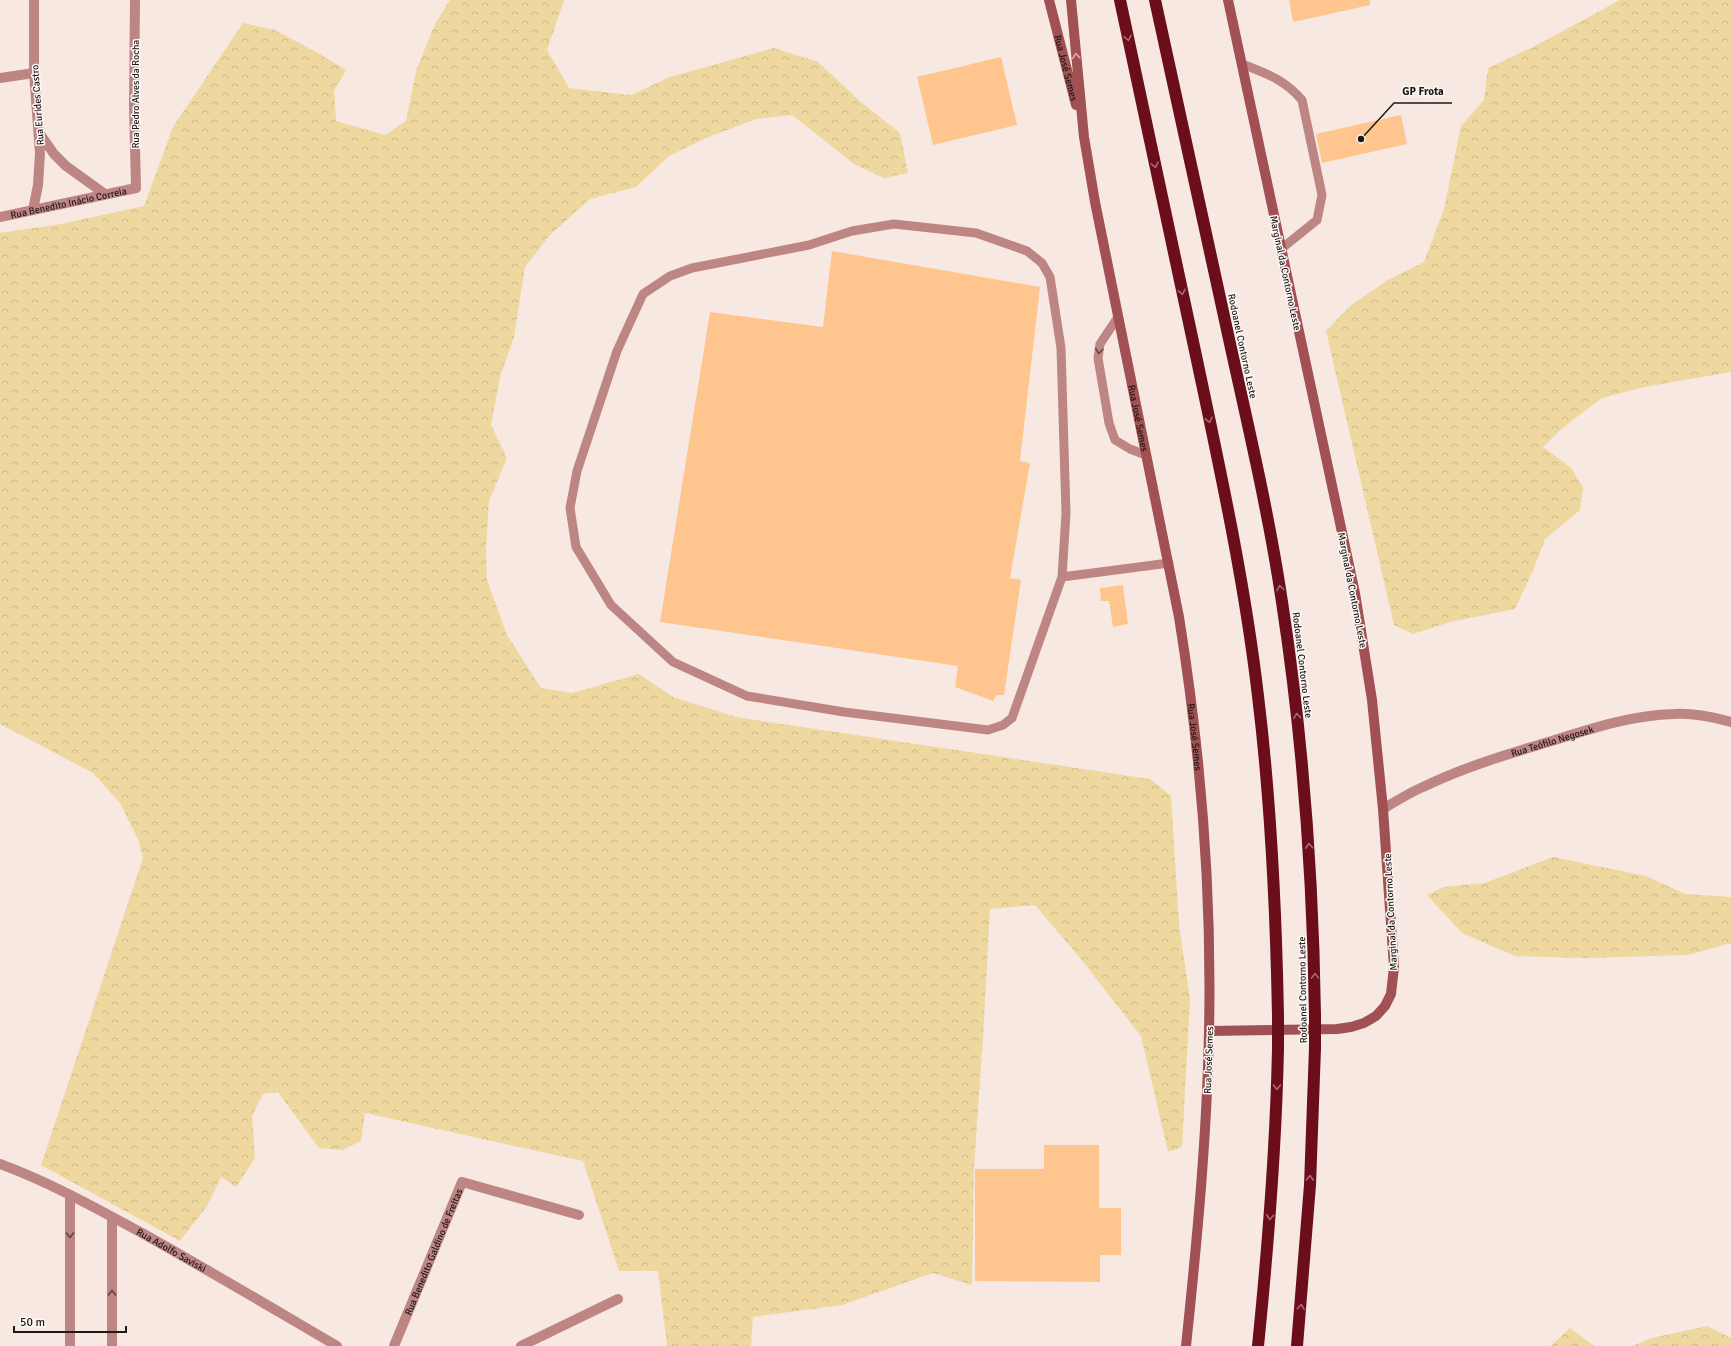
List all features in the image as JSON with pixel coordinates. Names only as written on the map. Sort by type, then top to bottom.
[{"type":"highway","points":[[1120,0],[1221,473],[1247,616],[1267,774],[1276,936],[1278,1048],[1272,1186],[1258,1346]]},
{"type":"highway","name":"Rodoanel Contorno Leste","points":[[1155,0],[1259,476],[1282,601],[1294,685],[1307,818],[1312,900],[1315,1015],[1310,1185],[1297,1346]]},
{"type":"main road","name":"Rua José Semes","points":[[1049,0],[1084,136],[1118,317],[1169,563],[1187,666],[1200,775],[1208,901],[1209,1031],[1202,1176],[1186,1346]]},
{"type":"main road","name":"Rua José Semes","points":[[1071,0],[1084,136]]},
{"type":"main road","name":"Marginal da Contorno Leste","points":[[1209,1031],[1336,1029],[1364,1023],[1376,1016],[1385,1006],[1391,994],[1394,967],[1383,809],[1372,700],[1355,593],[1228,0]]},
{"type":"street","name":"Rua Eurides Castro","points":[[32,210],[39,172],[39,133],[34,73],[34,0]]},
{"type":"street","name":"Rua Pedro Alves da Rocha","points":[[135,0],[134,106],[136,188]]},
{"type":"street","points":[[0,78],[34,73]]},
{"type":"street","points":[[39,133],[54,154],[66,166],[105,194]]},
{"type":"street","name":"Rua Benedito Inácio Correia","points":[[0,217],[136,188]]},
{"type":"street","name":"Rua Teófilo Negosek","points":[[1383,809],[1422,787],[1491,759],[1605,724],[1641,717],[1675,714],[1717,718],[1731,722]]},
{"type":"street","name":"Rua Adolfo Saviski","points":[[0,1164],[112,1217],[235,1286],[337,1346]]},
{"type":"street","name":"Rua Benedito Galdino de Freitas","points":[[394,1346],[462,1182],[579,1215]]},
{"type":"street","points":[[70,1196],[70,1346]]},
{"type":"street","points":[[112,1217],[112,1346]]},
{"type":"street","points":[[521,1346],[618,1299]]},
{"type":"lane","points":[[1242,64],[1277,79],[1292,88],[1302,100],[1304,107],[1322,195],[1317,220],[1281,249]]},
{"type":"lane","points":[[894,224],[976,234],[1027,251],[1042,263],[1050,277],[1061,348],[1066,513],[1062,577],[1012,718],[1003,725],[988,730],[844,712],[747,696],[673,662],[611,605],[576,547],[570,508],[577,471],[617,351],[643,294],[670,276],[692,268],[809,245],[852,231],[894,224]]},
{"type":"lane","points":[[1118,317],[1100,344],[1098,358],[1109,423],[1115,440],[1130,449],[1146,455]]},
{"type":"lane","points":[[1062,577],[1169,563]]},
{"type":"green space","points":[[450,0],[564,0],[547,50],[569,88],[631,95],[670,77],[774,48],[818,62],[861,102],[900,133],[908,173],[884,178],[854,164],[792,115],[756,119],[706,138],[669,156],[636,187],[590,199],[549,236],[525,267],[514,337],[500,377],[491,425],[507,458],[489,501],[486,549],[487,580],[507,635],[541,688],[572,693],[639,674],[673,697],[736,717],[1150,779],[1171,796],[1179,925],[1190,999],[1182,1147],[1168,1152],[1141,1036],[1080,958],[1035,905],[990,909],[974,1167],[972,1285],[933,1273],[842,1305],[753,1317],[751,1346],[667,1346],[658,1271],[619,1271],[583,1161],[365,1113],[361,1141],[343,1150],[319,1148],[278,1092],[263,1094],[252,1116],[255,1158],[236,1187],[221,1177],[207,1206],[180,1241],[41,1165],[143,858],[138,839],[120,803],[93,773],[0,724],[0,233],[61,224],[144,206],[173,127],[243,23],[275,30],[346,70],[334,91],[336,121],[385,135],[406,121],[416,71],[435,24]]},
{"type":"green space","points":[[1620,0],[1731,0],[1731,372],[1644,387],[1602,398],[1565,426],[1543,447],[1571,468],[1583,487],[1580,510],[1545,539],[1534,568],[1515,609],[1450,622],[1413,634],[1394,625],[1326,331],[1350,306],[1388,280],[1424,262],[1444,209],[1461,126],[1484,100],[1488,68],[1535,46]]},
{"type":"green space","points":[[1553,857],[1646,876],[1685,894],[1731,897],[1731,943],[1688,955],[1583,958],[1515,956],[1462,933],[1427,895],[1444,887],[1485,883]]},
{"type":"green space","points":[[1707,1326],[1731,1338],[1731,1346],[1632,1346],[1652,1338]]},
{"type":"green space","points":[[1570,1328],[1594,1346],[1551,1346]]},
{"type":"building","points":[[1289,0],[1370,0],[1370,5],[1293,22]]},
{"type":"building","points":[[1001,57],[1017,125],[933,145],[917,77]]},
{"type":"building","points":[[1401,115],[1407,144],[1322,163],[1316,134]]},
{"type":"building","points":[[832,251],[1040,287],[1020,461],[1030,463],[1010,578],[1021,580],[1004,695],[997,695],[993,701],[955,687],[958,666],[660,622],[710,312],[823,327]]},
{"type":"building","points":[[1123,585],[1128,624],[1113,627],[1109,601],[1101,601],[1100,588]]},
{"type":"building","points":[[1044,1145],[1099,1145],[1099,1208],[1121,1208],[1121,1255],[1100,1255],[1100,1282],[975,1281],[975,1169],[1044,1169]]},
{"type":"place","name":"GP Frota","points":[[1361,139]]}]
